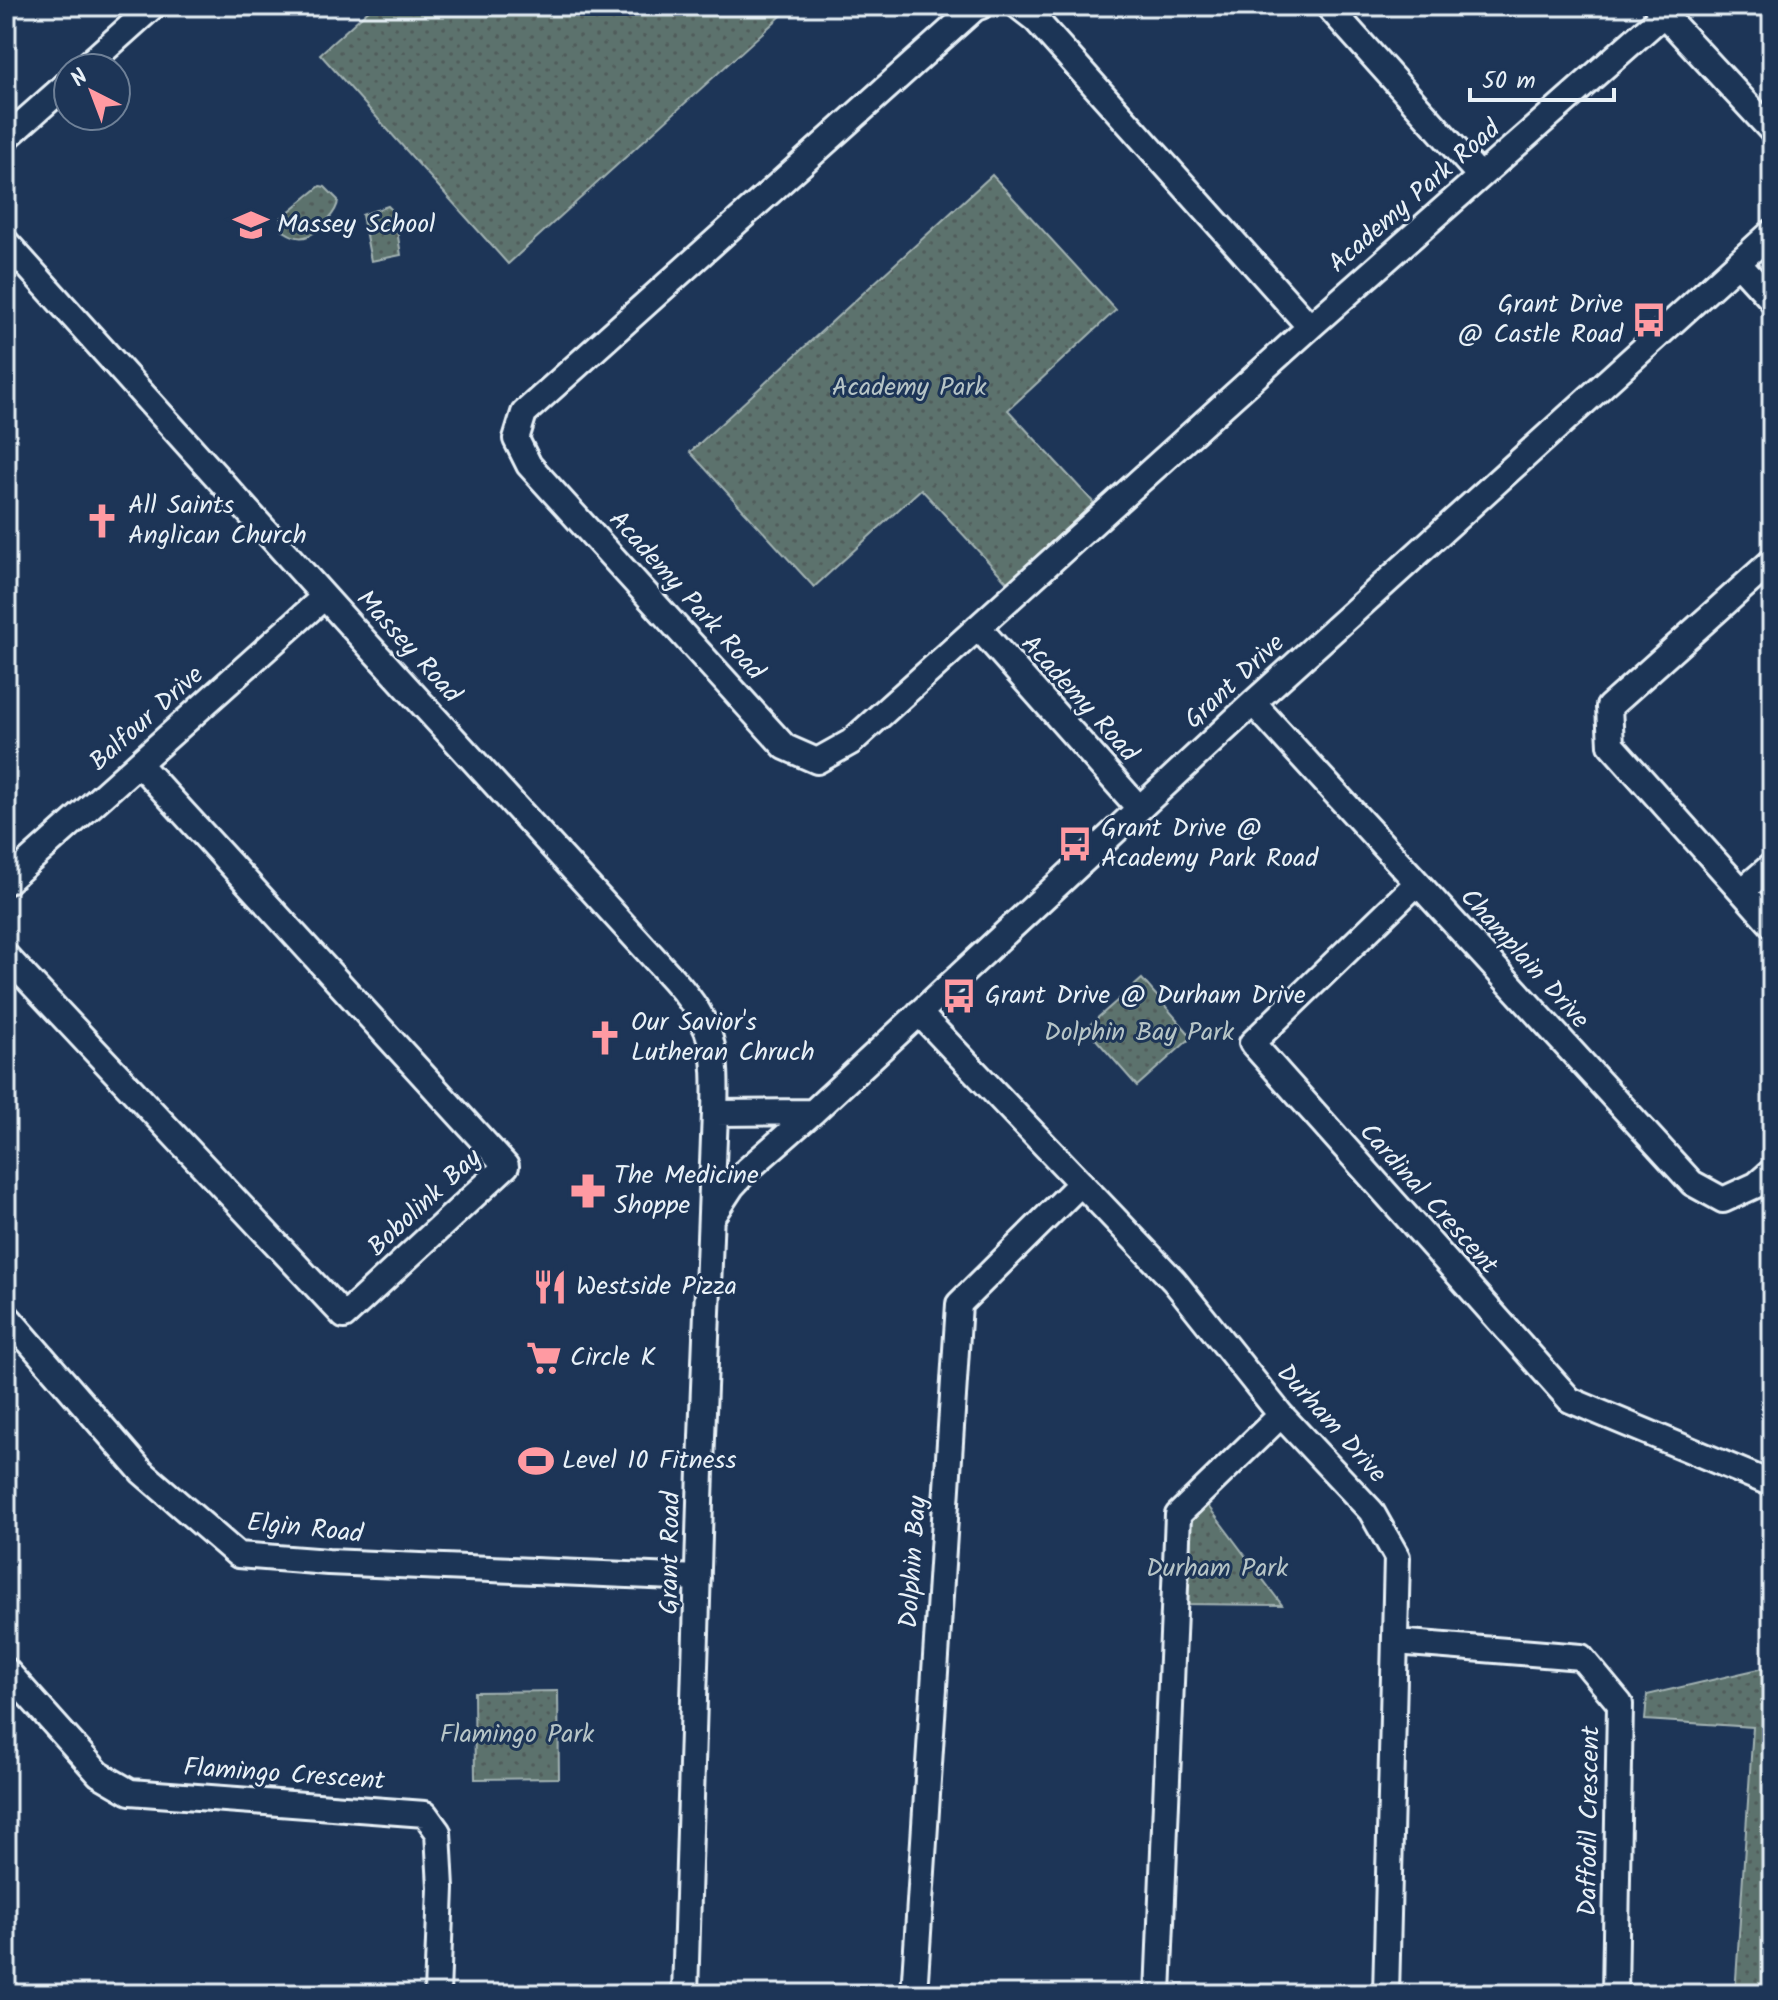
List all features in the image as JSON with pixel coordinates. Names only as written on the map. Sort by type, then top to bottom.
[{"type":"street","name":"Academy Park Road","points":[[981,6],[975,8],[524,413],[516,439],[529,465],[785,747],[817,761],[851,742],[1660,10]]},
{"type":"street","points":[[1018,6],[1036,20],[1310,327]]},
{"type":"street","points":[[1328,6],[1480,176]]},
{"type":"street","points":[[101,52],[146,8]]},
{"type":"street","points":[[1660,10],[1772,131]]},
{"type":"street","points":[[6,138],[52,97]]},
{"type":"street","name":"Grant Drive","points":[[709,1221],[732,1186],[747,1170],[1253,703],[1772,232]]},
{"type":"street","name":"Massey Road","points":[[6,242],[324,597],[695,1003],[709,1032],[716,1064],[715,1113]]},
{"type":"street","points":[[1738,263],[1772,300]]},
{"type":"street","points":[[1772,561],[1609,707],[1611,745],[1772,925]]},
{"type":"street","name":"Balfour Drive","points":[[6,882],[324,597]]},
{"type":"street","name":"Academy Road","points":[[978,627],[1139,808]]},
{"type":"street","name":"Champlain Drive","points":[[1253,703],[1692,1183],[1723,1200],[1756,1185],[1772,1171]]},
{"type":"street","name":"Bobolink Bay","points":[[6,956],[344,1316],[506,1166],[139,764]]},
{"type":"street","points":[[1742,891],[1772,865]]},
{"type":"street","name":"Cardinal Crescent","points":[[1417,883],[1252,1043],[1570,1400],[1772,1484]]},
{"type":"street","name":"Durham Drive","points":[[919,1013],[1174,1281],[1281,1415],[1371,1511],[1397,1557],[1386,1994]]},
{"type":"street","points":[[715,1113],[813,1112]]},
{"type":"street","name":"Grant Road","points":[[685,1994],[715,1113]]},
{"type":"street","name":"Dolphin Bay","points":[[914,1994],[959,1304],[1081,1183]]},
{"type":"street","name":"Elgin Road","points":[[6,1315],[142,1472],[238,1555],[328,1562],[698,1578]]},
{"type":"street","points":[[1158,1994],[1178,1515],[1281,1415]]},
{"type":"street","name":"Daffodil Crescent","points":[[1396,1642],[1581,1657],[1620,1704],[1615,1994]]},
{"type":"street","name":"Flamingo Crescent","points":[[6,1670],[99,1774],[130,1792],[425,1814],[438,1832],[441,1888],[437,1994]]},
{"type":"green space","points":[[373,6],[792,6],[508,264],[320,54]]},
{"type":"green space","name":"Academy Park","points":[[992,175],[1116,310],[1008,410],[1094,503],[1008,583],[921,489],[814,587],[690,452]]},
{"type":"green space","points":[[320,186],[338,200],[327,221],[304,237],[282,230],[281,218]]},
{"type":"green space","points":[[388,206],[394,212],[401,255],[371,261],[362,215]]},
{"type":"green space","name":"Dolphin Bay Park","points":[[1142,979],[1192,1037],[1137,1086],[1086,1028]]},
{"type":"green space","name":"Durham Park","points":[[1205,1502],[1282,1605],[1184,1604],[1187,1519]]},
{"type":"green space","points":[[1772,1666],[1772,1994],[1735,1994],[1753,1727],[1645,1720],[1647,1695]]},
{"type":"green space","name":"Flamingo Park","points":[[558,1691],[559,1778],[475,1779],[474,1692]]},
{"type":"place","name":"Massey School","points":[[251,225]]},
{"type":"place","name":"Grant Drive @ Castle Road","points":[[1649,320]]},
{"type":"place","name":"All Saints Anglican Church","points":[[102,521]]},
{"type":"place","name":"Grant Drive @ Academy Park Road","points":[[1075,844]]},
{"type":"place","name":"Grant Drive @ Durham Drive","points":[[959,996]]},
{"type":"place","name":"Our Savior's Lutheran Chruch","points":[[605,1038]]},
{"type":"place","name":"The Medicine Shoppe","points":[[588,1191]]},
{"type":"place","name":"Westside Pizza","points":[[550,1287]]},
{"type":"place","name":"Circle K","points":[[544,1358]]},
{"type":"place","name":"Level 10 Fitness","points":[[536,1461]]}]
